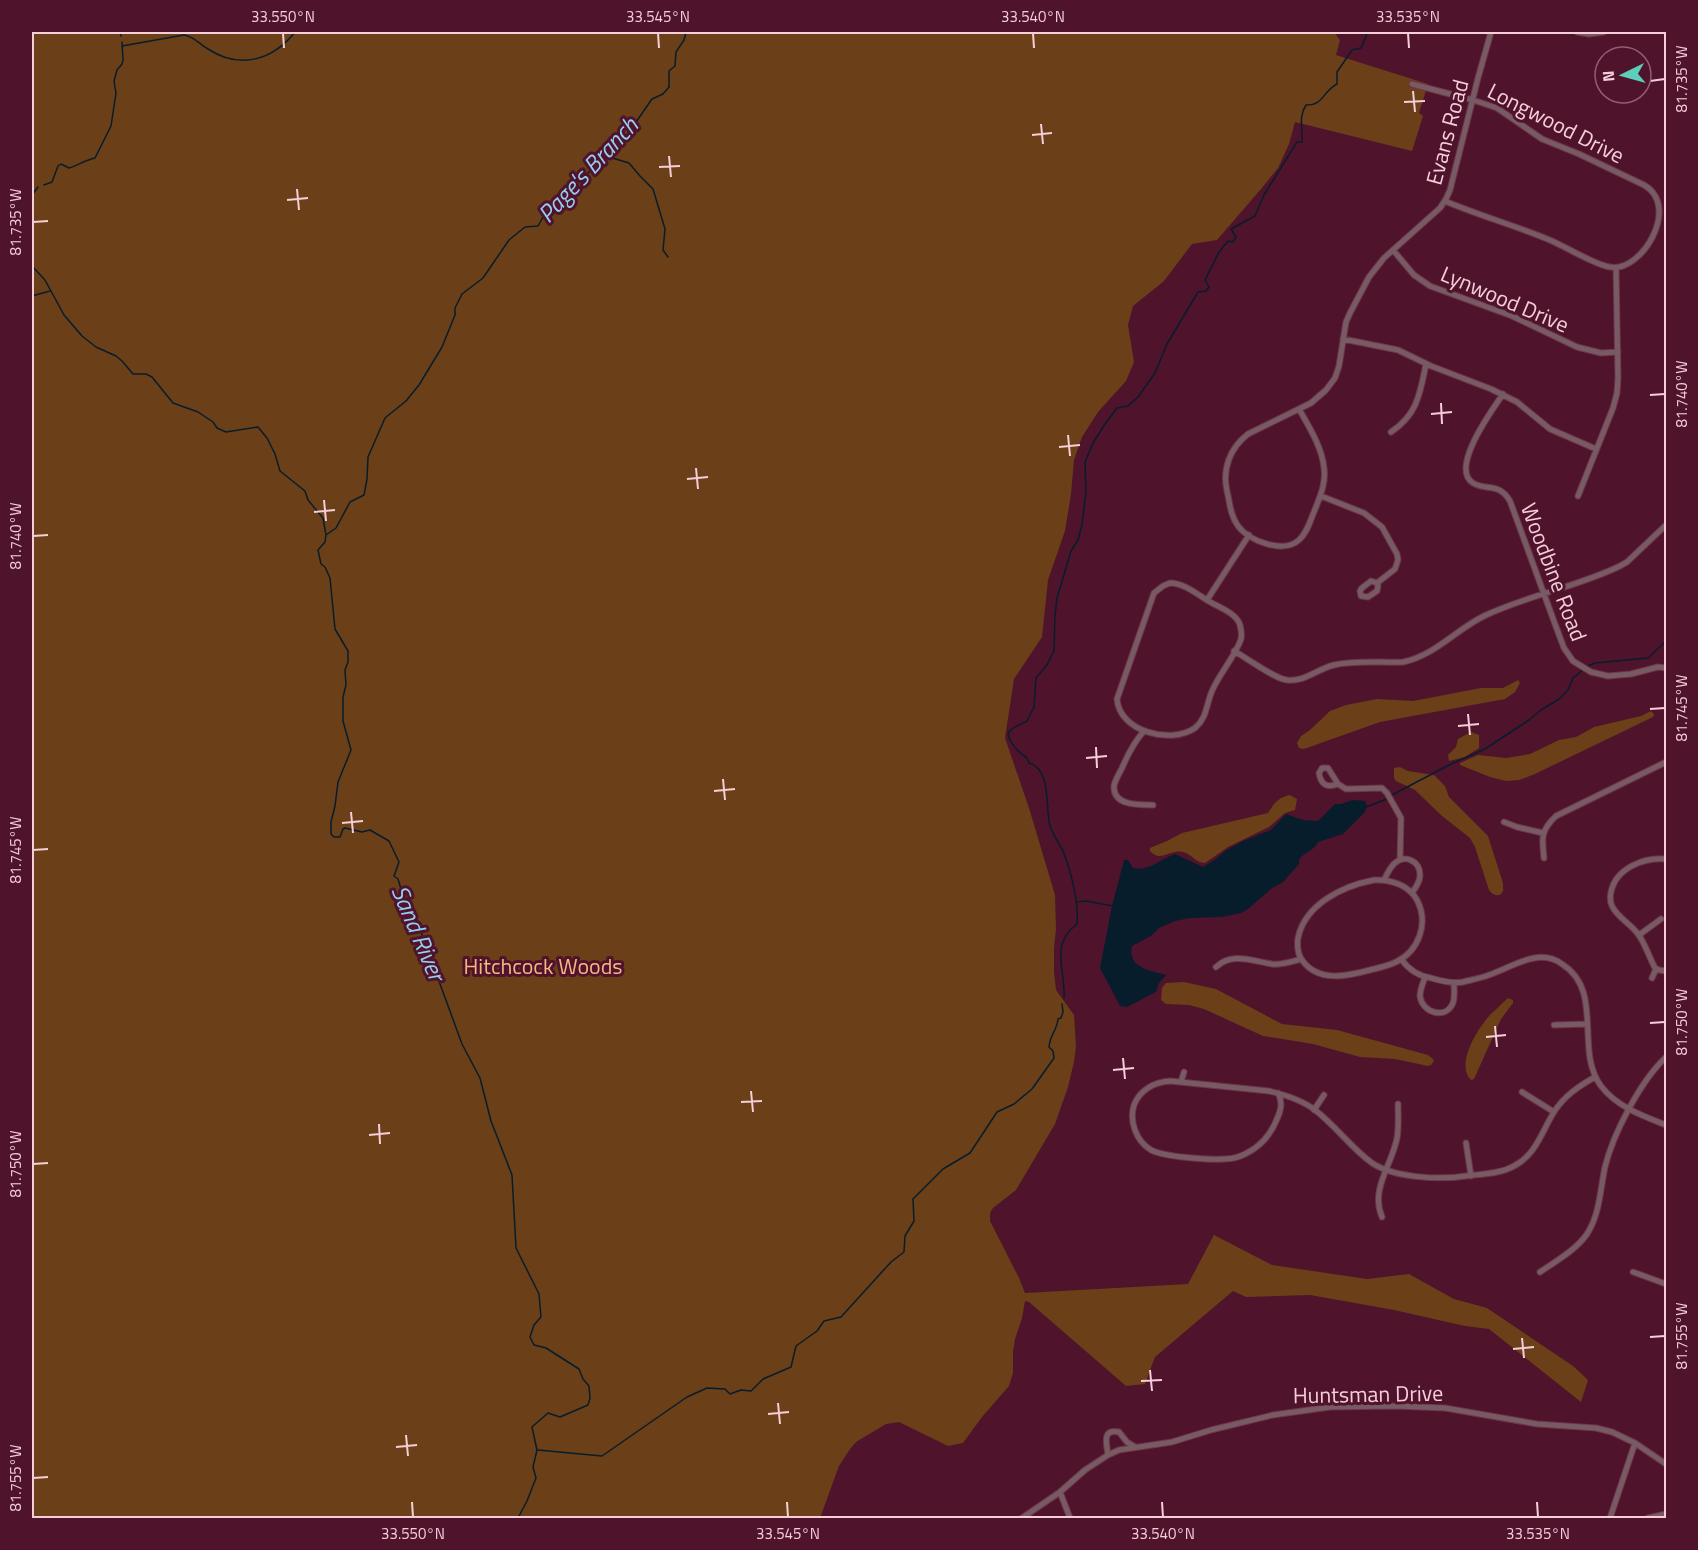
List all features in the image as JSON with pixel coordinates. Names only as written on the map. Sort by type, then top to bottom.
[{"type":"street","name":"Evans Road","points":[[1249,535],[1233,517],[1230,506],[1226,469],[1230,456],[1239,442],[1248,434],[1317,399],[1332,383],[1340,366],[1346,322],[1358,295],[1378,264],[1445,201],[1450,190],[1491,32]]},
{"type":"street","points":[[1577,32],[1589,34],[1604,32]]},
{"type":"street","name":"Longwood Drive","points":[[1412,84],[1473,100],[1504,111],[1542,139],[1651,189],[1663,216],[1637,259],[1629,264],[1616,267]]},
{"type":"street","points":[[1445,201],[1552,241],[1602,265],[1616,267],[1618,385],[1615,401],[1578,496]]},
{"type":"street","name":"Lynwood Drive","points":[[1393,249],[1414,275],[1430,286],[1512,316],[1577,347],[1601,352],[1618,352]]},
{"type":"street","points":[[1343,339],[1398,350],[1426,364],[1503,394],[1552,430],[1596,449]]},
{"type":"street","points":[[1391,432],[1402,425],[1414,409],[1426,364]]},
{"type":"street","name":"Woodbine Road","points":[[1503,394],[1471,446],[1467,460],[1467,473],[1474,483],[1492,487],[1507,497],[1564,648],[1573,661],[1596,674],[1614,676],[1658,667],[1666,668]]},
{"type":"street","points":[[1207,600],[1249,535],[1264,542],[1287,546],[1302,537],[1309,526],[1321,496],[1325,473],[1318,446],[1299,409]]},
{"type":"street","points":[[1321,496],[1364,513],[1382,527],[1398,560],[1395,569],[1377,583]]},
{"type":"street","points":[[1234,651],[1276,677],[1288,680],[1305,678],[1323,668],[1342,663],[1408,661],[1426,653],[1484,616],[1620,566],[1666,525]]},
{"type":"street","points":[[1175,583],[1207,600],[1238,620],[1241,636],[1217,680],[1204,717],[1196,727],[1178,734],[1157,734],[1144,730],[1121,715],[1117,699],[1155,593],[1163,586],[1175,583]]},
{"type":"street","points":[[1144,730],[1128,753],[1114,789],[1116,795],[1123,801],[1137,805],[1153,805]]},
{"type":"street","points":[[1544,858],[1543,833],[1560,813],[1666,762]]},
{"type":"street","points":[[1338,784],[1346,789],[1382,788],[1387,793],[1401,818],[1400,860]]},
{"type":"street","points":[[1504,822],[1543,833]]},
{"type":"street","points":[[1656,969],[1639,935],[1612,906],[1612,888],[1630,866],[1649,859],[1666,859]]},
{"type":"street","points":[[1384,880],[1392,866],[1400,860],[1412,860],[1419,870],[1419,880],[1412,893]]},
{"type":"street","points":[[1384,880],[1398,884],[1412,893],[1421,910],[1422,929],[1415,944],[1401,959],[1386,966],[1354,974],[1331,976],[1312,970],[1301,959],[1298,943],[1304,922],[1314,908],[1329,897],[1367,881],[1384,880]]},
{"type":"street","points":[[1639,935],[1661,919]]},
{"type":"street","points":[[1401,959],[1413,971],[1425,977],[1454,983],[1490,975],[1515,963],[1540,957],[1552,959],[1566,966],[1581,984],[1585,997],[1590,1060],[1595,1077],[1611,1097],[1629,1110],[1666,1125]]},
{"type":"street","points":[[1216,967],[1231,959],[1278,964],[1301,959]]},
{"type":"street","points":[[1656,969],[1666,971]]},
{"type":"street","points":[[1652,978],[1656,969]]},
{"type":"street","points":[[1425,977],[1420,993],[1421,1000],[1427,1009],[1436,1012],[1445,1011],[1451,1005],[1454,999],[1454,983]]},
{"type":"street","points":[[1554,1024],[1587,1024]]},
{"type":"street","points":[[1540,1272],[1577,1246],[1590,1229],[1596,1215],[1609,1154],[1629,1110],[1651,1073],[1665,1058]]},
{"type":"street","points":[[1181,1082],[1184,1072]]},
{"type":"street","points":[[1278,1093],[1282,1103],[1274,1127],[1263,1142],[1247,1153],[1236,1157],[1217,1159],[1155,1151],[1145,1145],[1134,1128],[1132,1115],[1136,1101],[1141,1094],[1155,1084],[1170,1081],[1253,1089],[1278,1093],[1301,1102],[1314,1110],[1371,1162],[1386,1169],[1436,1178],[1471,1176],[1505,1170],[1527,1157],[1554,1112],[1569,1094],[1595,1077]]},
{"type":"street","points":[[1253,1082],[1253,1089]]},
{"type":"street","points":[[1522,1092],[1554,1112]]},
{"type":"street","points":[[1314,1110],[1324,1095]]},
{"type":"street","points":[[1382,1217],[1378,1198],[1397,1140],[1398,1104]]},
{"type":"street","points":[[1466,1143],[1471,1176]]},
{"type":"street","points":[[1633,1272],[1666,1284]]},
{"type":"street","name":"Huntsman Drive","points":[[1022,1518],[1060,1492],[1085,1470],[1119,1450],[1172,1442],[1273,1414],[1330,1407],[1445,1408],[1537,1424],[1588,1426],[1612,1432],[1635,1443],[1666,1464]]},
{"type":"street","points":[[1108,1455],[1106,1438],[1112,1431],[1119,1432],[1127,1442],[1137,1448]]},
{"type":"street","points":[[1610,1518],[1635,1443]]},
{"type":"street","points":[[1060,1492],[1070,1518]]},
{"type":"street","points":[[1648,1518],[1666,1514]]},
{"type":"green space","name":"Hitchcock Woods","points":[[32,32],[1334,32],[1340,40],[1336,55],[1428,84],[1419,113],[1423,116],[1412,151],[1295,122],[1289,144],[1278,168],[1217,240],[1192,244],[1164,281],[1133,306],[1128,325],[1134,362],[1126,381],[1098,412],[1082,437],[1074,460],[1065,531],[1048,580],[1042,637],[1014,679],[1005,738],[1055,895],[1054,972],[1056,990],[1074,1015],[1076,1046],[1068,1087],[1055,1124],[1016,1190],[993,1208],[990,1221],[1025,1293],[1188,1284],[1214,1235],[1272,1265],[1367,1279],[1409,1274],[1454,1299],[1487,1308],[1573,1366],[1588,1380],[1581,1402],[1489,1329],[1310,1295],[1246,1297],[1233,1291],[1155,1357],[1145,1384],[1126,1386],[1029,1302],[1025,1301],[1015,1339],[1013,1373],[1009,1386],[963,1443],[948,1446],[899,1422],[886,1424],[856,1442],[850,1449],[839,1466],[820,1518],[32,1518]]},
{"type":"green space","points":[[1518,680],[1520,683],[1515,692],[1505,699],[1380,722],[1304,749],[1299,748],[1297,743],[1301,736],[1330,711],[1346,705],[1377,699],[1413,701],[1481,688],[1503,688]]},
{"type":"green space","points":[[1651,711],[1654,714],[1653,717],[1519,780],[1506,781],[1490,777],[1460,765],[1478,755],[1506,758],[1530,754],[1559,740],[1576,737],[1594,727],[1641,716]]},
{"type":"green space","points":[[1471,732],[1479,735],[1479,748],[1465,757],[1449,761],[1448,755],[1456,747],[1458,739]]},
{"type":"green space","points":[[1400,767],[1408,771],[1434,775],[1445,786],[1449,797],[1488,836],[1503,883],[1501,894],[1494,895],[1489,890],[1470,838],[1442,816],[1415,790],[1396,781],[1394,768]]},
{"type":"green space","points":[[1290,795],[1297,799],[1295,810],[1285,813],[1269,827],[1228,847],[1205,863],[1183,852],[1158,856],[1150,851],[1150,848],[1182,833],[1268,813],[1277,801]]},
{"type":"green space","points":[[1184,982],[1216,989],[1282,1024],[1337,1030],[1428,1055],[1434,1061],[1428,1066],[1395,1059],[1360,1057],[1313,1044],[1263,1036],[1204,1009],[1189,1005],[1166,1004],[1161,1000],[1162,988],[1166,983]]},
{"type":"green space","points":[[1508,998],[1513,1000],[1513,1003],[1501,1019],[1474,1079],[1471,1080],[1466,1065],[1474,1037],[1490,1015]]},
{"type":"water","points":[[1353,800],[1365,801],[1367,806],[1365,812],[1343,834],[1318,842],[1302,856],[1299,864],[1283,882],[1248,909],[1222,917],[1175,921],[1159,928],[1151,936],[1132,946],[1131,953],[1136,963],[1147,970],[1166,975],[1159,983],[1156,992],[1127,1007],[1120,1006],[1100,968],[1124,860],[1128,860],[1133,868],[1139,869],[1175,854],[1203,867],[1243,841],[1271,830],[1286,814],[1303,820],[1318,821],[1335,804]]},
{"type":"waterway","points":[[120,32],[121,36]]},
{"type":"waterway","points":[[122,46],[184,35],[220,55],[244,60],[255,59],[277,49],[295,32]]},
{"type":"waterway","name":"Page's Branch","points":[[326,535],[336,528],[350,502],[364,495],[368,457],[385,418],[406,401],[419,385],[442,347],[462,294],[483,278],[509,240],[525,227],[538,226],[543,217],[554,213],[578,188],[577,183],[581,174],[587,174],[603,158],[608,157],[625,138],[652,99],[663,94],[669,87],[669,71],[675,66],[676,52],[686,32]]},
{"type":"waterway","points":[[1064,998],[1061,950],[1068,932],[1077,924],[1074,887],[1063,851],[1050,826],[1046,790],[1041,773],[1015,747],[1008,733],[1027,721],[1034,707],[1036,678],[1047,665],[1054,651],[1057,598],[1071,551],[1078,540],[1082,525],[1086,492],[1085,462],[1093,443],[1117,408],[1128,406],[1138,397],[1155,373],[1167,344],[1198,292],[1206,291],[1209,287],[1205,280],[1219,252],[1228,241],[1233,242],[1236,237],[1231,229],[1255,216],[1264,195],[1297,142],[1302,142],[1301,119],[1306,105],[1320,101],[1337,84],[1337,72],[1352,50],[1361,48],[1368,32]]},
{"type":"waterway","points":[[44,185],[52,182],[61,164],[69,168],[95,158],[111,126],[116,93],[114,81],[123,60],[122,42]]},
{"type":"waterway","points":[[609,157],[629,163],[653,189],[665,229],[663,250],[668,257]]},
{"type":"waterway","points":[[32,195],[38,187]]},
{"type":"waterway","name":"Sand River","points":[[32,266],[45,280],[64,315],[82,336],[96,347],[116,356],[133,374],[146,374],[152,377],[173,403],[198,412],[213,422],[217,428],[226,432],[258,427],[267,438],[280,471],[305,491],[308,500],[323,518],[325,542],[318,550],[321,564],[330,578],[335,629],[348,651],[343,721],[351,750],[338,782],[331,834],[334,837],[340,837],[345,828],[362,832],[370,830],[389,841],[399,862],[394,876],[398,879],[407,909],[413,910],[462,1044],[480,1078],[491,1121],[512,1175],[516,1248],[539,1294],[541,1317],[534,1325],[530,1337],[534,1345],[546,1348],[579,1369],[589,1386],[588,1405],[560,1417],[548,1413],[532,1427],[537,1450],[533,1467],[536,1478],[518,1518]]},
{"type":"waterway","points":[[32,296],[50,291]]},
{"type":"waterway","points":[[1588,666],[1595,663],[1648,658],[1666,641]]},
{"type":"waterway","points":[[1390,796],[1485,749],[1559,699],[1568,690],[1573,678],[1584,669]]},
{"type":"waterway","points":[[1366,807],[1387,799]]},
{"type":"waterway","points":[[1077,902],[1086,901],[1113,906]]},
{"type":"waterway","points":[[538,1450],[602,1456],[687,1397],[707,1388],[725,1389],[730,1394],[741,1390],[751,1391],[763,1379],[791,1367],[796,1346],[817,1331],[824,1321],[841,1317],[891,1262],[904,1252],[905,1236],[914,1221],[913,1199],[943,1169],[970,1153],[997,1112],[1014,1104],[1032,1089],[1054,1058],[1053,1051],[1049,1047],[1058,1019],[1061,1018],[1063,1012],[1062,1004]]}]
